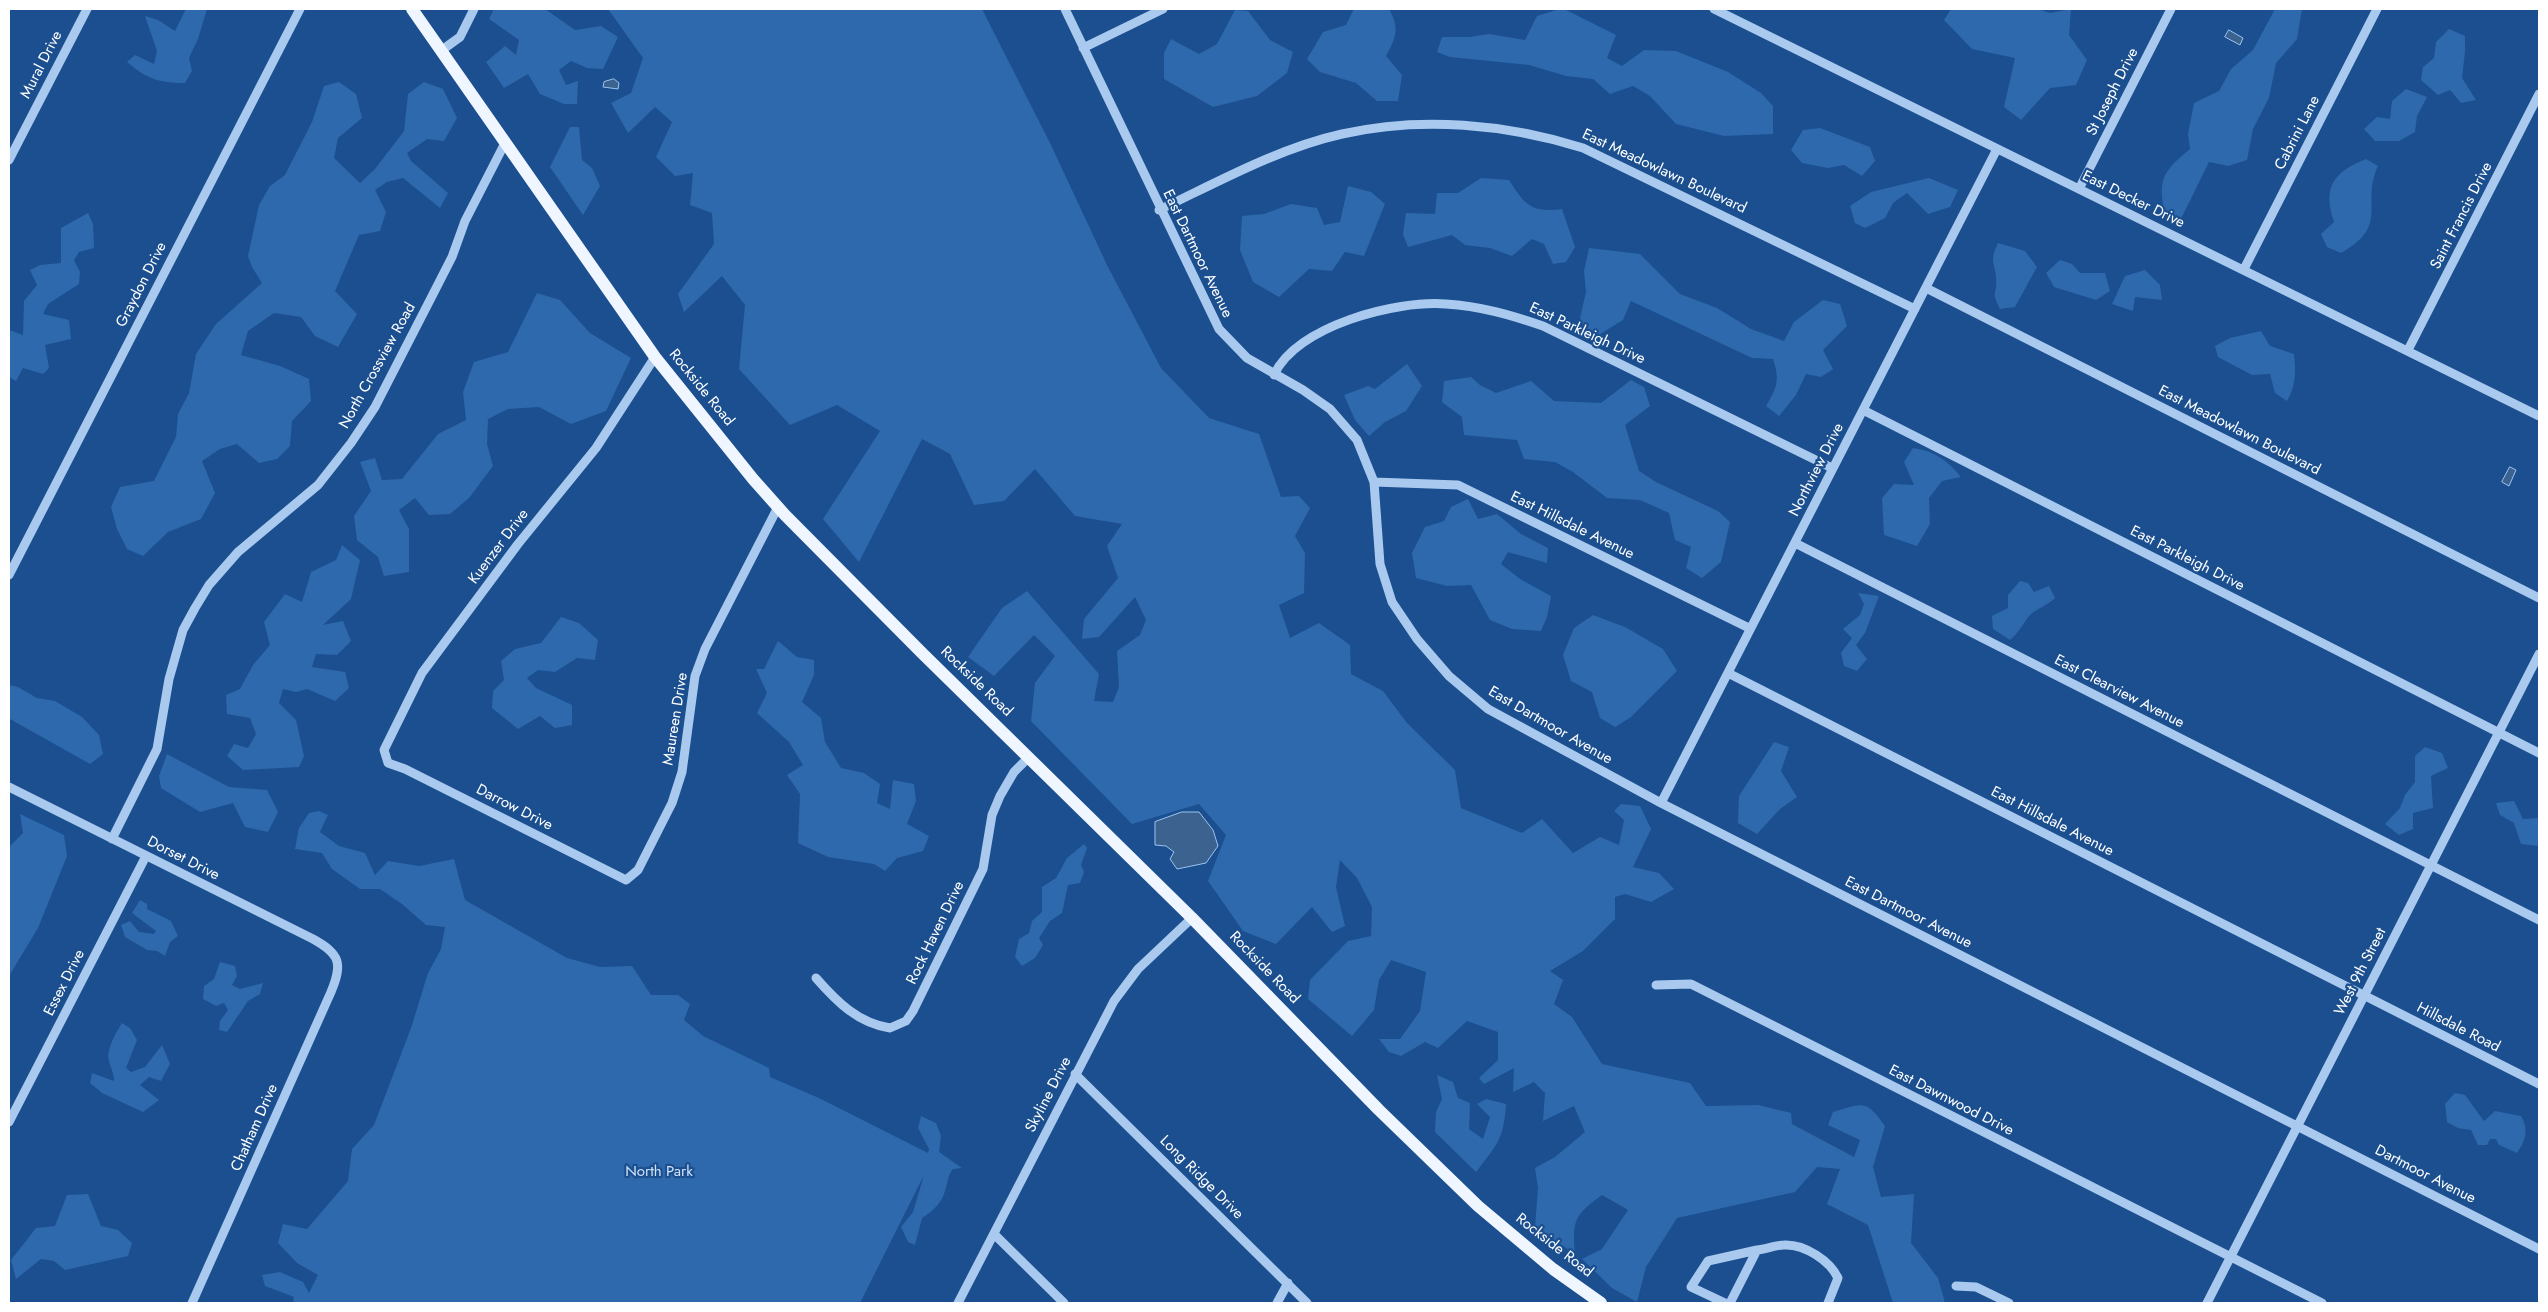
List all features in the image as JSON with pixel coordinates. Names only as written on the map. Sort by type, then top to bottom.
[{"type":"main road","name":"Rockside Road","points":[[412,9],[655,357],[778,507],[922,653],[1192,918],[1379,1110],[1478,1206],[1554,1268],[1601,1303]]},
{"type":"street","name":"Mural Drive","points":[[9,160],[87,9]]},
{"type":"street","name":"Graydon Drive","points":[[9,574],[300,9]]},
{"type":"street","points":[[442,50],[460,37],[474,9]]},
{"type":"street","name":"East Dartmoor Avenue","points":[[1065,9],[1159,210],[1219,329],[1247,358],[1303,390],[1330,409],[1356,440],[1374,482],[1380,564],[1392,602],[1417,639],[1449,676],[1488,709],[1661,803],[2298,1126]]},
{"type":"street","points":[[1083,48],[1163,9]]},
{"type":"street","name":"East Decker Drive","points":[[1714,9],[2539,416]]},
{"type":"street","name":"St Joseph Drive","points":[[2079,189],[2171,9]]},
{"type":"street","name":"Cabrini Lane","points":[[2244,269],[2377,9]]},
{"type":"street","name":"Saint Francis Drive","points":[[2408,350],[2539,94]]},
{"type":"street","name":"East Meadowlawn Boulevard","points":[[1159,210],[1292,149],[1343,134],[1432,124],[1484,126],[1550,138],[1583,148],[1915,309]]},
{"type":"street","name":"North Crossview Road","points":[[112,839],[157,748],[169,679],[183,630],[195,608],[209,585],[238,552],[318,485],[375,407],[452,257],[466,221],[505,143]]},
{"type":"street","name":"Northview Drive","points":[[1661,803],[1749,628],[1795,543],[1997,149]]},
{"type":"street","name":"East Meadowlawn Boulevard","points":[[1926,288],[2539,598]]},
{"type":"street","name":"East Parkleigh Drive","points":[[1274,375],[1280,363],[1295,347],[1324,330],[1361,316],[1404,306],[1437,304],[1495,310],[1543,326],[1832,468]]},
{"type":"street","name":"Kuenzer Drive","points":[[388,763],[384,750],[422,673],[518,544],[596,448],[655,357]]},
{"type":"street","name":"East Parkleigh Drive","points":[[1863,410],[2539,753]]},
{"type":"street","name":"East Hillsdale Avenue","points":[[1374,482],[1458,485],[1749,628]]},
{"type":"street","name":"Maureen Drive","points":[[626,880],[638,870],[672,803],[682,772],[695,676],[706,649],[778,507]]},
{"type":"street","name":"East Clearview Avenue","points":[[1795,543],[2539,920]]},
{"type":"street","name":"West 9th Street","points":[[2206,1303],[2539,654]]},
{"type":"street","name":"East Hillsdale Avenue","points":[[1728,673],[2364,996]]},
{"type":"street","name":"Rock Haven Drive","points":[[816,978],[839,1004],[868,1022],[890,1028],[906,1021],[913,1011],[983,869],[992,815],[1000,796],[1014,772],[1029,757]]},
{"type":"street","name":"Darrow Drive","points":[[388,763],[405,769],[626,880]]},
{"type":"street","name":"Dorset Drive","points":[[9,787],[321,943],[328,948],[338,963]]},
{"type":"street","name":"Essex Drive","points":[[9,1122],[146,856]]},
{"type":"street","name":"Skyline Drive","points":[[958,1303],[1114,1001],[1126,983],[1192,918]]},
{"type":"street","name":"Chatham Drive","points":[[192,1303],[331,992],[337,977],[338,963]]},
{"type":"street","name":"East Dawnwood Drive","points":[[1656,984],[1690,984],[2322,1303]]},
{"type":"street","name":"Hillsdale Road","points":[[2364,996],[2539,1084]]},
{"type":"street","name":"Long Ridge Drive","points":[[1075,1074],[1307,1303]]},
{"type":"street","name":"Dartmoor Avenue","points":[[2298,1126],[2539,1249]]},
{"type":"street","points":[[994,1234],[1064,1303]]},
{"type":"street","points":[[1725,1303],[1691,1287],[1702,1266],[1708,1261],[1785,1245],[1825,1260],[1833,1267],[1838,1278],[1828,1303]]},
{"type":"street","points":[[1730,1303],[1757,1250]]},
{"type":"street","points":[[1277,1303],[1288,1284]]},
{"type":"street","points":[[1956,1286],[1976,1287],[2009,1303]]},
{"type":"green space","points":[[186,9],[207,9],[198,39],[189,58],[192,71],[185,83],[154,79],[127,62],[135,55],[154,64],[157,51],[145,16],[158,20],[175,31]]},
{"type":"green space","points":[[494,9],[545,9],[575,30],[601,26],[618,37],[603,69],[587,68],[571,61],[559,70],[566,85],[578,81],[577,104],[564,104],[540,94],[528,74],[504,88],[486,62],[505,46],[516,55],[519,40],[489,19]]},
{"type":"green space","points":[[608,9],[982,9],[1051,145],[1107,265],[1161,368],[1209,418],[1259,434],[1281,497],[1299,496],[1310,508],[1295,536],[1305,553],[1304,593],[1279,605],[1290,638],[1319,623],[1350,645],[1351,674],[1383,691],[1407,723],[1455,770],[1461,808],[1522,833],[1542,819],[1573,853],[1600,837],[1619,845],[1624,820],[1614,811],[1621,804],[1640,806],[1651,829],[1633,867],[1659,873],[1674,889],[1651,902],[1625,894],[1615,897],[1615,919],[1583,951],[1550,971],[1563,980],[1554,1004],[1572,1017],[1602,1064],[1690,1083],[1706,1106],[1758,1105],[1791,1113],[1792,1124],[1854,1157],[1860,1140],[1828,1125],[1833,1112],[1858,1105],[1868,1107],[1879,1117],[1885,1126],[1873,1167],[1881,1197],[1914,1194],[1911,1243],[1938,1278],[1945,1303],[1893,1303],[1868,1225],[1827,1204],[1840,1169],[1817,1167],[1795,1192],[1677,1218],[1646,1267],[1637,1302],[1612,1288],[1582,1259],[1602,1249],[1628,1210],[1602,1195],[1593,1202],[1577,1219],[1574,1233],[1575,1254],[1535,1227],[1538,1188],[1535,1168],[1555,1157],[1585,1132],[1574,1106],[1543,1121],[1545,1093],[1534,1082],[1513,1092],[1514,1068],[1484,1084],[1479,1078],[1498,1060],[1498,1032],[1467,1021],[1438,1048],[1425,1042],[1401,1056],[1389,1052],[1379,1039],[1400,1039],[1420,1011],[1426,972],[1391,960],[1379,980],[1374,1010],[1352,1036],[1308,999],[1310,980],[1348,941],[1371,936],[1372,907],[1357,878],[1340,860],[1336,887],[1345,926],[1332,932],[1312,907],[1276,944],[1243,931],[1208,881],[1226,835],[1199,804],[1132,824],[1031,721],[1035,683],[1055,656],[1034,635],[994,676],[968,657],[1002,608],[1027,591],[1099,674],[1094,701],[1113,702],[1119,687],[1117,651],[1140,635],[1146,620],[1135,597],[1099,637],[1082,639],[1084,619],[1118,578],[1107,546],[1122,524],[1075,516],[1035,469],[1004,501],[974,505],[950,454],[922,439],[859,562],[823,519],[880,431],[837,405],[790,425],[739,369],[745,305],[722,276],[684,312],[678,294],[714,244],[712,213],[690,205],[693,173],[675,176],[656,157],[672,122],[655,107],[628,133],[611,103],[631,93],[643,58]]},
{"type":"green space","points":[[1354,9],[1389,9],[1396,27],[1392,44],[1386,56],[1402,75],[1398,101],[1377,101],[1356,83],[1320,72],[1307,59],[1323,32],[1346,25]]},
{"type":"green space","points":[[1564,9],[1616,35],[1607,58],[1622,66],[1644,50],[1676,51],[1728,72],[1761,93],[1773,106],[1773,134],[1724,136],[1676,124],[1650,96],[1633,86],[1610,94],[1593,79],[1566,76],[1529,65],[1450,57],[1437,52],[1442,37],[1469,37],[1489,34],[1525,40],[1537,16]]},
{"type":"green space","points":[[1951,9],[2038,9],[2050,13],[2071,9],[2069,35],[2087,60],[2076,85],[2050,88],[2021,120],[2004,107],[2015,58],[1972,49],[1944,20]]},
{"type":"green space","points":[[2275,9],[2302,9],[2297,39],[2276,63],[2269,98],[2253,129],[2247,160],[2228,166],[2209,162],[2179,223],[2166,220],[2162,196],[2163,180],[2172,165],[2190,149],[2188,134],[2194,103],[2219,91],[2231,69],[2253,50]]},
{"type":"green space","points":[[1235,10],[1248,11],[1270,40],[1293,52],[1287,73],[1257,96],[1213,107],[1164,79],[1164,53],[1171,39],[1199,54],[1217,44]]},
{"type":"green space","points":[[2449,29],[2465,36],[2462,78],[2476,100],[2461,103],[2450,90],[2438,95],[2421,80],[2423,67],[2434,58],[2436,42]]},
{"type":"green space","points":[[339,82],[356,94],[362,118],[338,138],[334,158],[360,183],[375,169],[404,131],[408,94],[424,82],[443,89],[457,118],[444,141],[427,139],[407,153],[411,161],[448,193],[440,208],[403,178],[387,182],[375,190],[386,212],[380,231],[359,235],[335,291],[357,314],[338,347],[315,336],[301,317],[274,313],[248,331],[241,355],[280,366],[309,379],[311,401],[292,421],[290,446],[277,459],[259,463],[237,444],[220,449],[202,461],[215,493],[201,519],[168,532],[143,556],[127,549],[117,529],[111,507],[120,487],[154,481],[176,437],[178,414],[189,393],[196,354],[216,324],[262,283],[252,267],[248,256],[259,205],[270,186],[285,175],[312,122],[324,86]]},
{"type":"green space","points":[[2406,89],[2427,97],[2417,116],[2415,132],[2399,141],[2375,141],[2364,129],[2377,117],[2390,119],[2392,101]]},
{"type":"green space","points":[[570,127],[579,127],[582,160],[592,168],[600,186],[583,215],[550,167]]},
{"type":"green space","points":[[1820,128],[1870,147],[1875,161],[1862,176],[1844,165],[1828,168],[1802,163],[1791,150],[1803,130]]},
{"type":"green space","points":[[2366,159],[2378,166],[2373,180],[2370,223],[2365,233],[2356,243],[2341,253],[2327,247],[2321,234],[2334,222],[2329,199],[2330,190],[2333,182],[2339,175],[2346,169]]},
{"type":"green space","points":[[1481,178],[1509,180],[1520,196],[1536,208],[1543,210],[1562,209],[1575,247],[1566,262],[1553,264],[1544,244],[1532,239],[1512,256],[1490,248],[1465,245],[1452,235],[1408,247],[1403,234],[1406,213],[1435,214],[1437,193],[1458,193]]},
{"type":"green space","points":[[1929,178],[1958,190],[1950,207],[1928,214],[1907,193],[1893,203],[1885,218],[1865,228],[1855,223],[1850,206],[1871,192]]},
{"type":"green space","points":[[1348,186],[1371,192],[1385,204],[1364,256],[1345,252],[1332,271],[1309,269],[1279,297],[1253,282],[1240,250],[1242,216],[1264,214],[1291,204],[1317,208],[1324,225],[1340,222]]},
{"type":"green space","points":[[88,213],[93,224],[94,248],[79,252],[74,260],[80,272],[79,284],[48,304],[43,314],[69,320],[71,339],[45,345],[49,368],[43,374],[23,368],[16,381],[9,377],[9,330],[23,335],[24,301],[37,285],[30,270],[40,265],[61,263],[61,228]]},
{"type":"green space","points":[[1998,243],[2025,251],[2037,267],[2015,307],[2000,309],[1995,298],[1996,283],[1993,258]]},
{"type":"green space","points":[[1589,248],[1640,254],[1680,294],[1717,308],[1751,329],[1784,341],[1794,322],[1823,300],[1840,304],[1847,326],[1823,350],[1833,369],[1821,377],[1806,374],[1796,395],[1779,416],[1766,406],[1773,394],[1777,378],[1773,359],[1752,358],[1631,301],[1623,320],[1589,341],[1580,318],[1586,292],[1584,271]]},
{"type":"green space","points":[[2060,260],[2072,264],[2080,273],[2105,273],[2110,291],[2096,300],[2054,287],[2046,273]]},
{"type":"green space","points":[[2145,270],[2160,285],[2162,300],[2135,297],[2133,311],[2112,304],[2125,276]]},
{"type":"green space","points":[[537,293],[560,300],[590,333],[631,358],[606,411],[571,424],[539,407],[508,409],[488,419],[487,444],[493,466],[469,498],[450,514],[429,515],[415,498],[399,510],[409,529],[409,572],[384,576],[378,557],[357,540],[354,516],[371,491],[360,462],[375,458],[382,480],[402,479],[438,434],[466,420],[463,392],[474,362],[508,352]]},
{"type":"green space","points":[[2261,331],[2270,346],[2294,354],[2295,378],[2287,401],[2275,393],[2270,374],[2252,375],[2218,357],[2215,346],[2230,338]]},
{"type":"green space","points":[[1407,364],[1422,386],[1406,411],[1385,422],[1369,436],[1355,420],[1344,395],[1368,386],[1375,389]]},
{"type":"green space","points":[[1471,377],[1480,385],[1496,393],[1531,381],[1554,401],[1601,403],[1631,380],[1644,387],[1650,406],[1625,425],[1639,471],[1656,482],[1718,511],[1730,522],[1721,562],[1702,578],[1686,568],[1691,547],[1675,540],[1669,513],[1640,500],[1607,498],[1573,472],[1555,462],[1524,459],[1517,440],[1464,435],[1462,417],[1442,402],[1444,381]]},
{"type":"green space","points":[[1913,448],[1934,454],[1951,466],[1961,477],[1942,481],[1929,498],[1930,524],[1917,546],[1884,535],[1882,498],[1894,484],[1914,485],[1904,462]]},
{"type":"green space","points":[[1468,499],[1478,519],[1497,514],[1521,534],[1548,548],[1547,563],[1508,552],[1501,564],[1520,579],[1551,596],[1547,617],[1541,631],[1512,629],[1490,620],[1471,585],[1447,586],[1416,578],[1412,553],[1425,527],[1444,521],[1451,507]]},
{"type":"green space","points":[[342,545],[360,560],[351,599],[323,625],[343,621],[351,641],[337,655],[316,654],[312,667],[345,672],[349,688],[335,701],[307,689],[296,692],[283,689],[279,703],[296,720],[304,756],[299,767],[243,770],[227,756],[234,744],[248,748],[256,734],[250,718],[227,714],[226,695],[240,689],[253,665],[270,645],[264,622],[285,594],[302,602],[311,572],[336,560]]},
{"type":"green space","points":[[2020,581],[2028,583],[2034,592],[2049,586],[2055,598],[2031,614],[2017,634],[2010,640],[1993,629],[1992,616],[2008,608],[2008,595]]},
{"type":"green space","points":[[1858,593],[1879,596],[1865,633],[1856,645],[1867,659],[1857,671],[1844,666],[1841,653],[1852,638],[1843,629],[1860,615],[1864,604]]},
{"type":"green space","points":[[1593,615],[1625,627],[1663,649],[1677,671],[1631,717],[1615,727],[1600,718],[1592,692],[1571,681],[1563,655],[1574,628]]},
{"type":"green space","points":[[561,617],[579,623],[598,640],[595,660],[577,658],[555,672],[538,670],[527,678],[536,688],[572,705],[572,725],[555,728],[540,716],[518,729],[492,708],[493,691],[504,680],[501,661],[515,649],[541,643]]},
{"type":"green space","points":[[778,641],[797,657],[814,660],[814,675],[802,702],[821,718],[825,742],[841,768],[864,773],[880,784],[877,803],[890,809],[893,780],[914,784],[916,801],[907,824],[929,836],[923,851],[897,858],[885,871],[874,864],[828,857],[798,843],[800,794],[787,775],[803,765],[789,742],[757,713],[767,693],[756,669],[764,669]]},
{"type":"green space","points":[[9,685],[18,687],[37,698],[55,701],[82,717],[99,735],[103,754],[90,764],[10,719]]},
{"type":"green space","points":[[1774,742],[1789,747],[1781,771],[1797,797],[1780,809],[1757,834],[1738,823],[1739,796]]},
{"type":"green space","points":[[2425,747],[2442,753],[2448,768],[2431,776],[2433,808],[2413,813],[2413,829],[2399,835],[2385,824],[2400,808],[2405,795],[2415,782],[2415,756]]},
{"type":"green space","points":[[167,754],[229,787],[267,790],[278,812],[268,832],[245,827],[233,803],[200,812],[161,788],[159,776]]},
{"type":"green space","points":[[2514,801],[2523,819],[2539,818],[2539,846],[2521,844],[2514,823],[2500,815],[2496,803]]},
{"type":"green space","name":"North Park","points":[[319,811],[328,815],[320,832],[339,846],[365,853],[375,875],[388,861],[419,866],[454,859],[465,900],[567,958],[600,967],[632,966],[651,995],[678,995],[690,1004],[684,1020],[703,1036],[769,1068],[770,1077],[819,1098],[928,1153],[929,1149],[918,1128],[921,1116],[936,1123],[941,1136],[939,1152],[962,1168],[953,1169],[942,1199],[933,1210],[922,1218],[915,1245],[908,1242],[901,1227],[913,1212],[924,1175],[860,1303],[293,1303],[294,1297],[265,1286],[262,1275],[280,1272],[303,1282],[309,1293],[318,1275],[297,1263],[278,1243],[283,1224],[307,1229],[348,1181],[352,1149],[374,1125],[411,1028],[428,973],[441,949],[445,927],[426,925],[402,904],[380,889],[360,889],[332,869],[322,853],[295,849],[299,828],[309,813]]},
{"type":"green space","points":[[20,814],[64,835],[67,856],[38,928],[9,976],[9,847],[23,833]]},
{"type":"green space","points":[[1084,844],[1087,848],[1081,865],[1084,872],[1080,883],[1068,885],[1062,913],[1050,921],[1039,938],[1043,945],[1035,958],[1022,966],[1015,957],[1019,939],[1029,933],[1032,921],[1042,912],[1042,887],[1056,878],[1067,858]]},
{"type":"green space","points":[[140,900],[147,904],[147,909],[171,921],[178,936],[170,942],[165,956],[157,951],[147,950],[125,937],[121,925],[130,921],[139,932],[154,934],[156,931],[132,913]]},
{"type":"green space","points":[[220,962],[235,966],[237,976],[232,985],[240,989],[263,983],[260,994],[248,1001],[227,1032],[219,1030],[220,1021],[228,1010],[224,1003],[216,1006],[203,999],[204,986],[214,979]]},
{"type":"green space","points":[[122,1023],[130,1028],[137,1040],[126,1068],[131,1072],[145,1067],[162,1045],[170,1064],[161,1081],[149,1077],[140,1085],[159,1100],[143,1112],[102,1093],[90,1083],[92,1073],[114,1081],[108,1056],[112,1041]]},
{"type":"green space","points":[[1437,1075],[1453,1082],[1458,1098],[1470,1103],[1469,1129],[1483,1139],[1490,1117],[1477,1104],[1486,1099],[1506,1104],[1503,1126],[1498,1141],[1476,1172],[1435,1132],[1436,1112],[1442,1099]]},
{"type":"green space","points":[[2455,1093],[2465,1095],[2484,1121],[2495,1111],[2521,1116],[2526,1130],[2523,1144],[2517,1153],[2499,1145],[2496,1139],[2490,1139],[2487,1145],[2478,1145],[2471,1130],[2458,1128],[2447,1122],[2445,1104]]},
{"type":"green space","points":[[88,1194],[101,1226],[118,1230],[132,1243],[128,1256],[65,1270],[54,1261],[41,1259],[16,1279],[11,1260],[36,1228],[55,1226],[67,1195]]},
{"type":"shaded area","points":[[2229,30],[2243,38],[2240,45],[2225,37]]},
{"type":"shaded area","points":[[614,79],[619,83],[618,89],[603,87],[604,82]]},
{"type":"shaded area","points":[[2510,467],[2516,470],[2509,486],[2502,482]]},
{"type":"shaded area","points":[[1182,812],[1199,812],[1213,830],[1218,846],[1206,863],[1177,869],[1170,859],[1174,852],[1166,846],[1155,845],[1155,822]]}]
